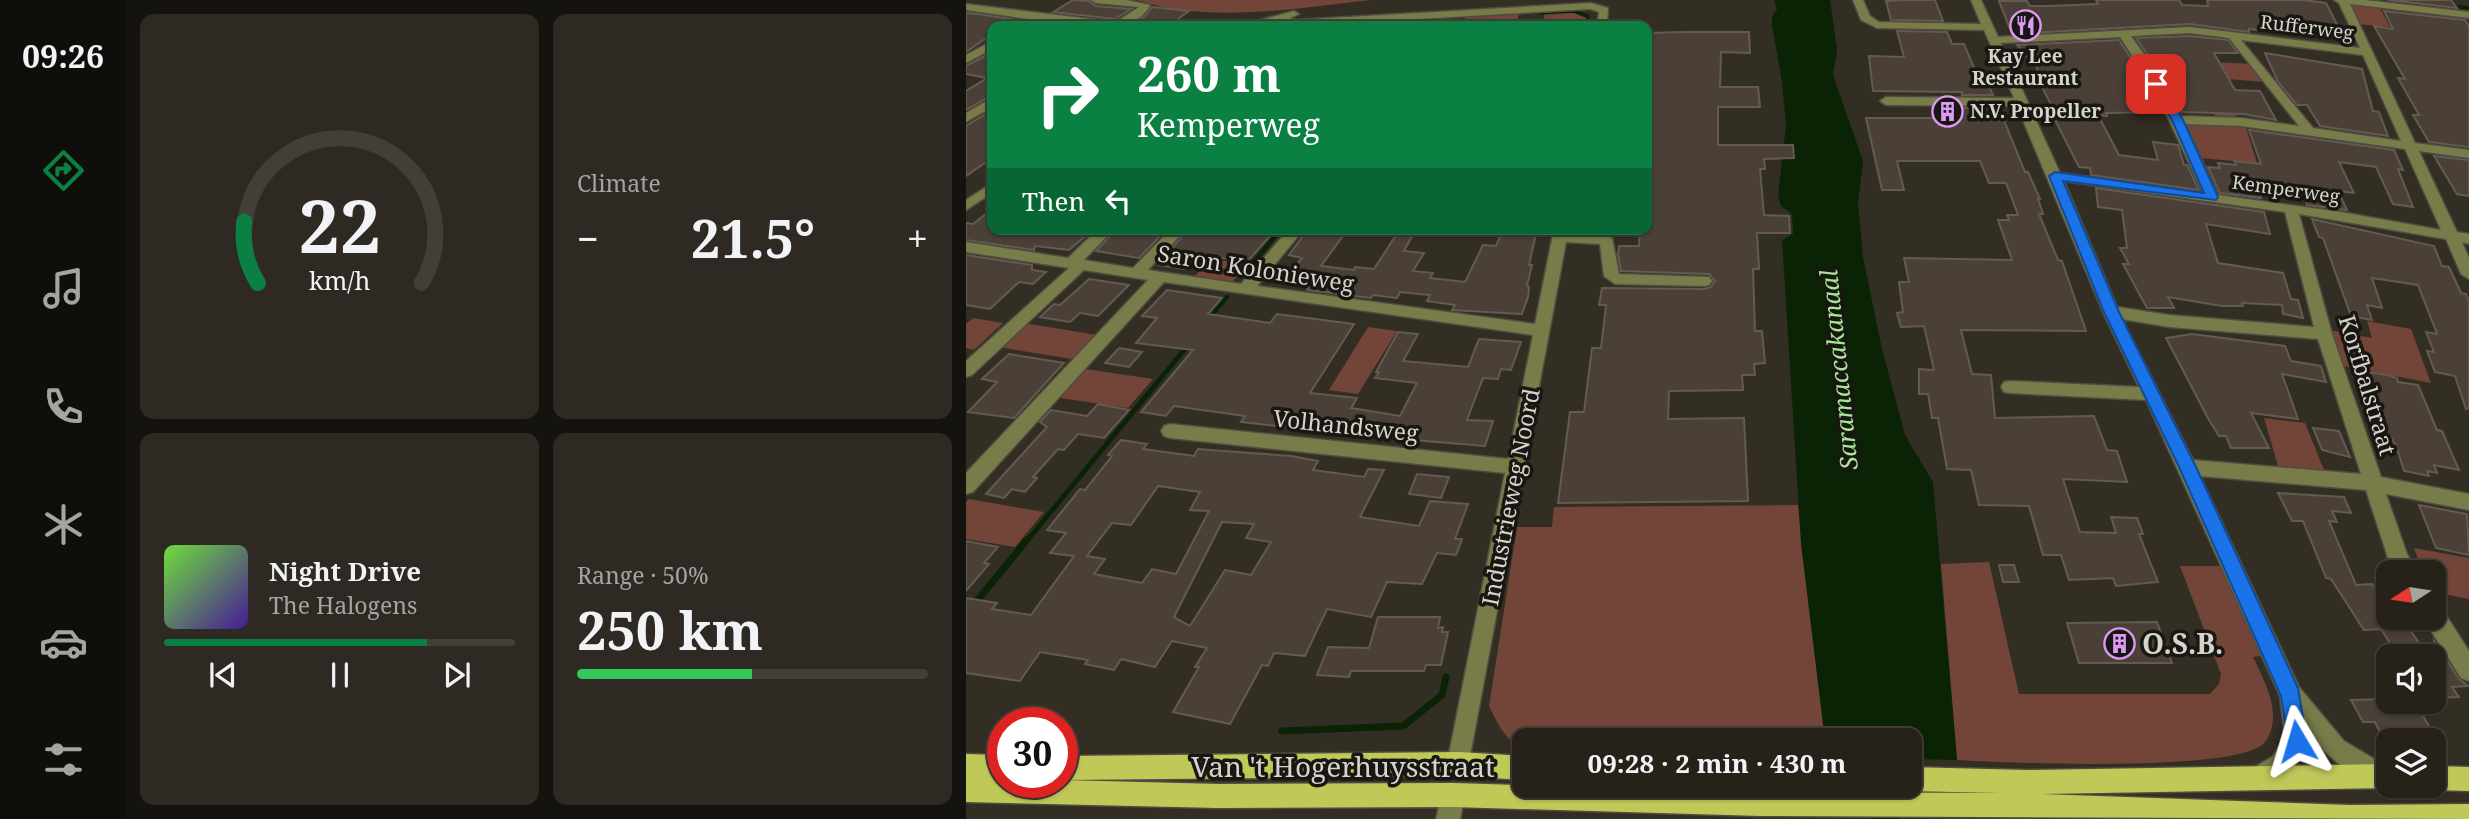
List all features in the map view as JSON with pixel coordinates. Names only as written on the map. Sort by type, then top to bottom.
[{"type":"main road","name":"Van 't Hogerhuysstraat","points":[[1078,768],[1460,765],[1512,767]]},
{"type":"main road","points":[[966,766],[987,767]]},
{"type":"main road","points":[[1922,779],[2027,782],[2376,776]]},
{"type":"main road","points":[[2446,778],[2469,779]]},
{"type":"main road","name":"Van 't Hogerhuysstraat","points":[[966,790],[1218,796],[1450,807],[1761,804],[2037,806],[2294,817],[2469,816]]},
{"type":"street","points":[[990,10],[1006,0]]},
{"type":"street","points":[[1096,0],[1145,5],[1143,10],[1124,21]]},
{"type":"street","points":[[1450,2],[1490,0]]},
{"type":"street","name":"Rufferweg","points":[[1858,0],[1865,18],[1877,24],[1991,34],[2190,30],[2366,52]]},
{"type":"street","points":[[1976,0],[2055,176],[2111,312],[2187,467],[2291,695],[2336,749],[2376,772]]},
{"type":"street","points":[[2341,0],[2469,15]]},
{"type":"street","points":[[2341,0],[2469,274]]},
{"type":"street","points":[[1263,21],[1343,8],[1436,3]]},
{"type":"street","points":[[1324,21],[1594,6],[1605,11],[1603,21]]},
{"type":"street","points":[[966,7],[1078,21]]},
{"type":"street","points":[[1461,21],[1469,11]]},
{"type":"street","points":[[1032,21],[1041,16]]},
{"type":"street","points":[[1283,16],[1288,21]]},
{"type":"street","points":[[1376,21],[1380,17]]},
{"type":"street","points":[[2123,33],[2135,48],[2178,120],[2212,197]]},
{"type":"street","points":[[2231,34],[2309,131]]},
{"type":"street","points":[[966,60],[987,47]]},
{"type":"street","points":[[1886,101],[2021,102]]},
{"type":"street","points":[[966,118],[987,105]]},
{"type":"street","points":[[2178,120],[2241,122],[2469,153]]},
{"type":"street","name":"Kemperweg","points":[[2055,176],[2291,209],[2469,239]]},
{"type":"street","points":[[966,192],[987,191]]},
{"type":"street","points":[[966,206],[987,191]]},
{"type":"street","name":"Korfbalstraat","points":[[2291,209],[2324,334],[2399,560]]},
{"type":"street","points":[[966,371],[1077,263],[1102,235]]},
{"type":"street","points":[[1137,273],[1173,235]]},
{"type":"street","points":[[1245,290],[1292,235]]},
{"type":"street","name":"Industrieweg Noord","points":[[1460,765],[1561,235]]},
{"type":"street","points":[[1578,235],[1607,241],[1612,275],[1615,279],[1704,281]]},
{"type":"street","name":"Saron Kolonieweg","points":[[966,247],[1245,290],[1541,330]]},
{"type":"street","points":[[966,486],[1160,277]]},
{"type":"street","points":[[2111,312],[2169,321],[2324,334]]},
{"type":"street","points":[[2010,387],[2151,394]]},
{"type":"street","name":"Volhandsweg","points":[[1170,431],[1516,467]]},
{"type":"street","points":[[2187,467],[2372,483],[2469,502]]},
{"type":"street","points":[[2443,630],[2469,670]]},
{"type":"street","points":[[2262,777],[2280,765],[2297,741],[2291,695]]},
{"type":"shaded area","points":[[1137,0],[1372,0],[1284,10],[1223,13],[1165,7]]},
{"type":"shaded area","points":[[2348,4],[2379,6],[2390,27],[2357,24]]},
{"type":"shaded area","points":[[1574,12],[1589,18],[1588,21],[1545,21],[1544,14]]},
{"type":"shaded area","points":[[1519,14],[1517,21],[1463,21],[1467,16]]},
{"type":"shaded area","points":[[2195,61],[2252,64],[2266,82],[2214,78],[2237,118],[2216,117],[2200,91],[2161,88],[2156,79],[2206,78]]},
{"type":"shaded area","points":[[2185,124],[2245,124],[2257,163],[2199,158]]},
{"type":"shaded area","points":[[1211,259],[1248,264],[1231,283],[1193,278]]},
{"type":"shaded area","points":[[973,318],[1003,323],[974,350],[966,348],[966,324]]},
{"type":"shaded area","points":[[2367,321],[2411,329],[2431,383],[2342,366],[2329,330],[2372,338]]},
{"type":"shaded area","points":[[1024,323],[1103,336],[1078,360],[998,347]]},
{"type":"shaded area","points":[[1368,327],[1397,331],[1358,394],[1329,390]]},
{"type":"shaded area","points":[[1079,368],[1153,379],[1128,408],[1053,397]]},
{"type":"shaded area","points":[[2264,418],[2305,423],[2324,470],[2278,466]]},
{"type":"shaded area","points":[[969,499],[1044,512],[1015,547],[966,539],[966,502]]},
{"type":"shaded area","points":[[1798,505],[1824,728],[1512,728],[1512,741],[1489,706],[1517,527],[1552,527],[1554,507]]},
{"type":"shaded area","points":[[2414,548],[2469,558],[2469,599],[2446,594],[2446,560],[2418,560]]},
{"type":"shaded area","points":[[1989,562],[2019,694],[2210,694],[2219,684],[2221,674],[2180,566],[2222,566],[2261,656],[2253,657],[2267,688],[2273,710],[2273,721],[2265,742],[2247,752],[2170,762],[2069,764],[1957,760],[1941,564]]},
{"type":"water","points":[[1774,0],[1830,0],[1837,50],[1833,75],[1863,161],[1858,203],[1863,257],[1882,349],[1905,435],[1933,482],[1957,760],[1922,759],[1922,728],[1824,728],[1801,544],[1782,240],[1793,234],[1792,214],[1781,206],[1778,196],[1786,125],[1772,25],[1772,17],[1777,9]]},
{"type":"building","points":[[1073,0],[1089,1],[1096,6],[1131,9],[1115,19],[1053,12]]},
{"type":"building","points":[[1935,0],[1943,21],[1891,20],[1886,1]]},
{"type":"building","points":[[2096,0],[2179,0],[2182,5],[2208,6],[2207,0],[2303,0],[2326,3],[2344,38],[2249,29],[2249,32],[2190,24],[2012,34],[1999,1],[2027,1],[2030,6],[2048,6],[2098,4]]},
{"type":"building","points":[[2388,0],[2451,0],[2457,8]]},
{"type":"building","points":[[1152,7],[1189,11],[1175,21],[1138,21]]},
{"type":"building","points":[[2384,11],[2465,20],[2469,26],[2469,147],[2429,142],[2413,115],[2419,115],[2398,78],[2405,79],[2374,26],[2393,29]]},
{"type":"building","points":[[966,13],[1016,20],[987,21],[987,37],[966,52]]},
{"type":"building","points":[[1897,31],[1947,32],[1952,44],[1964,44],[1980,79],[1986,79],[1993,95],[1873,91],[1869,56],[1904,57]]},
{"type":"building","points":[[1749,32],[1750,53],[1721,52],[1720,87],[1758,87],[1760,107],[1718,107],[1718,145],[1793,145],[1794,158],[1764,159],[1765,169],[1760,169],[1764,215],[1789,216],[1790,233],[1757,233],[1759,269],[1753,269],[1755,331],[1762,331],[1765,363],[1754,364],[1755,375],[1742,375],[1743,390],[1669,391],[1668,419],[1744,418],[1748,501],[1558,503],[1570,412],[1584,412],[1592,348],[1601,348],[1606,305],[1599,305],[1602,288],[1704,289],[1711,287],[1715,281],[1709,274],[1621,271],[1619,246],[1639,246],[1640,235],[1652,235],[1652,33]]},
{"type":"building","points":[[2190,36],[2228,40],[2238,53],[2214,53],[2235,90],[2260,91],[2276,120],[2243,114],[2182,112],[2136,38]]},
{"type":"building","points":[[2119,40],[2154,93],[2162,112],[2098,115],[2119,155],[2158,160],[2153,142],[2178,145],[2184,165],[2187,165],[2199,190],[2091,175],[2090,168],[2079,167],[2054,118],[2058,118],[2041,85],[2045,85],[2031,56],[2026,56],[2017,45]]},
{"type":"building","points":[[2265,53],[2362,69],[2373,111],[2379,112],[2388,136],[2320,126],[2307,105],[2297,105],[2278,82]]},
{"type":"building","points":[[987,55],[987,78],[966,74],[966,66]]},
{"type":"building","points":[[987,78],[987,98],[966,110],[966,91]]},
{"type":"building","points":[[1962,108],[1999,108],[2025,172],[2028,172],[2040,199],[2043,214],[2039,214],[2058,260],[2062,261],[2086,331],[1961,330],[1972,374],[1991,375],[1995,418],[2094,416],[2107,450],[2117,451],[2127,482],[2063,479],[2080,532],[2116,533],[2111,517],[2137,518],[2143,534],[2139,534],[2158,582],[2116,586],[2113,578],[2069,580],[2061,555],[2043,555],[2029,506],[1979,505],[1971,470],[1947,469],[1938,418],[1932,418],[1928,394],[1919,394],[1919,369],[1934,370],[1924,326],[1901,327],[1897,313],[1903,312],[1899,282],[1909,282],[1904,258],[2012,260],[1998,220],[2009,220],[2007,215],[2018,215],[2006,183],[1989,183],[1980,161],[1897,161],[1904,190],[1882,190],[1866,118],[1962,118]]},
{"type":"building","points":[[987,113],[987,161],[966,176],[966,126]]},
{"type":"building","points":[[2249,130],[2394,150],[2403,170],[2398,169],[2413,207],[2393,204],[2376,167],[2339,162],[2354,193],[2338,191],[2347,210],[2307,205],[2304,195],[2263,190],[2265,195],[2260,194],[2261,198],[2220,193],[2208,167],[2220,168],[2218,163],[2236,165],[2234,161],[2261,164]]},
{"type":"building","points":[[2434,156],[2469,160],[2469,196],[2457,194]]},
{"type":"building","points":[[2096,188],[2264,212],[2270,234],[2206,224],[2218,263],[2283,273],[2291,299],[2298,300],[2303,318],[2283,314],[2282,305],[2242,303],[2243,306],[2222,306],[2168,297],[2174,308],[2147,308],[2123,264],[2129,264],[2120,248],[2127,248],[2122,210],[2098,207]]},
{"type":"building","points":[[987,213],[987,235],[1087,235],[1069,250],[1035,246],[1034,250],[966,240],[966,223],[973,224]]},
{"type":"building","points":[[2312,219],[2434,246],[2442,266],[2449,267],[2461,293],[2466,294],[2469,302],[2469,408],[2466,409],[2455,376],[2435,372],[2427,351],[2434,352],[2426,332],[2437,334],[2418,285],[2372,278],[2382,308],[2367,305],[2372,320],[2351,316],[2323,238],[2319,237]]},
{"type":"building","points":[[1111,235],[1161,235],[1139,258],[1096,251]]},
{"type":"building","points":[[1184,235],[1270,236],[1247,262],[1198,254],[1184,269],[1160,265],[1164,261],[1160,261]]},
{"type":"building","points":[[1304,235],[1344,235],[1321,266],[1354,270],[1355,267],[1374,269],[1396,235],[1413,235],[1404,251],[1424,253],[1413,271],[1433,273],[1430,278],[1465,282],[1483,245],[1496,246],[1501,235],[1536,235],[1529,265],[1532,265],[1527,286],[1528,297],[1522,314],[1452,310],[1455,305],[1427,301],[1430,295],[1400,292],[1397,298],[1373,295],[1371,298],[1307,290],[1309,287],[1281,283],[1302,258],[1289,255]]},
{"type":"building","points":[[966,255],[1032,265],[1032,270],[1046,272],[1033,284],[1019,282],[990,309],[966,305]]},
{"type":"building","points":[[1089,279],[1129,285],[1098,316],[1080,313],[1070,322],[1040,317],[1054,304],[1060,305]]},
{"type":"building","points":[[1167,290],[1222,298],[1208,314],[1270,323],[1277,314],[1354,324],[1310,393],[1357,398],[1351,408],[1400,416],[1417,383],[1375,378],[1398,332],[1418,334],[1403,361],[1468,367],[1479,339],[1521,342],[1511,370],[1501,369],[1498,379],[1483,378],[1467,420],[1493,421],[1485,446],[1414,440],[1417,433],[1371,427],[1367,434],[1340,429],[1312,430],[1241,422],[1245,416],[1174,406],[1166,416],[1141,412],[1193,350],[1136,343],[1157,318],[1142,316]]},
{"type":"building","points":[[2192,334],[2285,346],[2291,361],[2321,366],[2326,382],[2282,374],[2298,419],[2251,413],[2269,448],[2231,448],[2226,436],[2219,436],[2209,420],[2166,338]]},
{"type":"building","points":[[1119,348],[1142,352],[1129,367],[1105,363]]},
{"type":"building","points":[[1009,354],[1064,363],[1014,418],[968,412],[997,382],[982,379]]},
{"type":"building","points":[[2355,370],[2387,375],[2397,378],[2398,382],[2418,385],[2437,430],[2442,431],[2459,470],[2434,465],[2437,473],[2427,471],[2429,476],[2404,471],[2397,448],[2391,437],[2387,436],[2371,396],[2365,395]]},
{"type":"building","points":[[1098,404],[1129,410],[1104,438],[1078,434],[1064,450],[1058,449],[1033,477],[1037,478],[1025,492],[1012,489],[1004,498],[986,494],[1047,427],[1040,422],[1051,410],[1087,416]]},
{"type":"building","points":[[2313,428],[2339,431],[2350,457],[2322,450]]},
{"type":"building","points":[[1121,440],[1147,444],[1143,449],[1194,456],[1198,449],[1291,456],[1318,461],[1313,470],[1364,477],[1368,469],[1384,470],[1360,517],[1419,526],[1430,501],[1468,504],[1455,539],[1462,539],[1456,555],[1437,553],[1422,584],[1387,582],[1371,617],[1327,609],[1305,656],[1274,653],[1268,666],[1262,665],[1230,724],[1173,712],[1207,648],[1172,641],[1155,667],[1121,659],[1114,670],[1085,664],[1088,660],[1040,652],[1020,681],[966,673],[966,598],[997,603],[992,609],[1031,615],[1074,556],[1050,553],[1066,533],[1047,530],[1080,489],[1085,490],[1112,456],[1108,455]],"holes":[[[1158,486],[1200,492],[1190,510],[1209,511],[1176,574],[1152,569],[1142,583],[1094,574],[1105,559],[1087,556],[1112,523],[1131,525]],[[1222,522],[1254,524],[1246,538],[1271,542],[1251,575],[1225,570],[1190,626],[1174,617]]]},
{"type":"building","points":[[1417,474],[1449,477],[1441,498],[1409,494]]},
{"type":"building","points":[[2278,493],[2344,497],[2351,513],[2332,511],[2337,522],[2329,521],[2356,585],[2372,584],[2376,590],[2376,629],[2364,630],[2331,579],[2326,578],[2303,521],[2292,521]]},
{"type":"building","points":[[2419,505],[2467,514],[2469,555],[2436,548]]},
{"type":"building","points":[[966,541],[998,547],[984,563],[989,564],[966,591]]},
{"type":"building","points":[[1999,565],[2014,565],[2019,582],[2003,582]]},
{"type":"building","points":[[1378,617],[1440,617],[1438,628],[1443,627],[1442,632],[1448,632],[1441,665],[1426,665],[1424,671],[1351,671],[1349,677],[1317,675],[1328,647],[1369,648]]},
{"type":"building","name":"O.S.B.","points":[[2157,622],[2172,663],[2079,663],[2067,623]]},
{"type":"building","points":[[2382,630],[2410,630],[2420,644],[2390,644]]},
{"type":"building","points":[[2446,659],[2459,679],[2468,686],[2452,687],[2459,697],[2446,698]]},
{"type":"building","points":[[2376,699],[2376,714],[2422,714],[2430,728],[2378,728],[2375,722],[2363,722],[2351,700]]},
{"type":"waterway","points":[[2451,6],[2469,8]]},
{"type":"waterway","points":[[1540,13],[1574,11],[1587,16],[1589,21]]},
{"type":"waterway","points":[[1250,267],[1276,235]]},
{"type":"waterway","points":[[1208,319],[1227,297]]},
{"type":"waterway","points":[[1026,542],[1189,344]]},
{"type":"waterway","points":[[966,614],[1027,540]]},
{"type":"waterway","points":[[1282,731],[1403,726],[1442,695],[1446,677]]},
{"type":"waterway","name":"Saramaccakanaal","points":[[1882,798],[1885,819]]},
{"type":"place","name":"Kay Lee Restaurant","points":[[2025,25]]},
{"type":"place","name":"N.V. Propeller","points":[[1947,111]]},
{"type":"place","name":"O.S.B.","points":[[2119,643]]},
{"type":"route","points":[[2156,84],[2178,120],[2212,197],[2055,176],[2111,312],[2187,467],[2291,695],[2297,741]]}]
